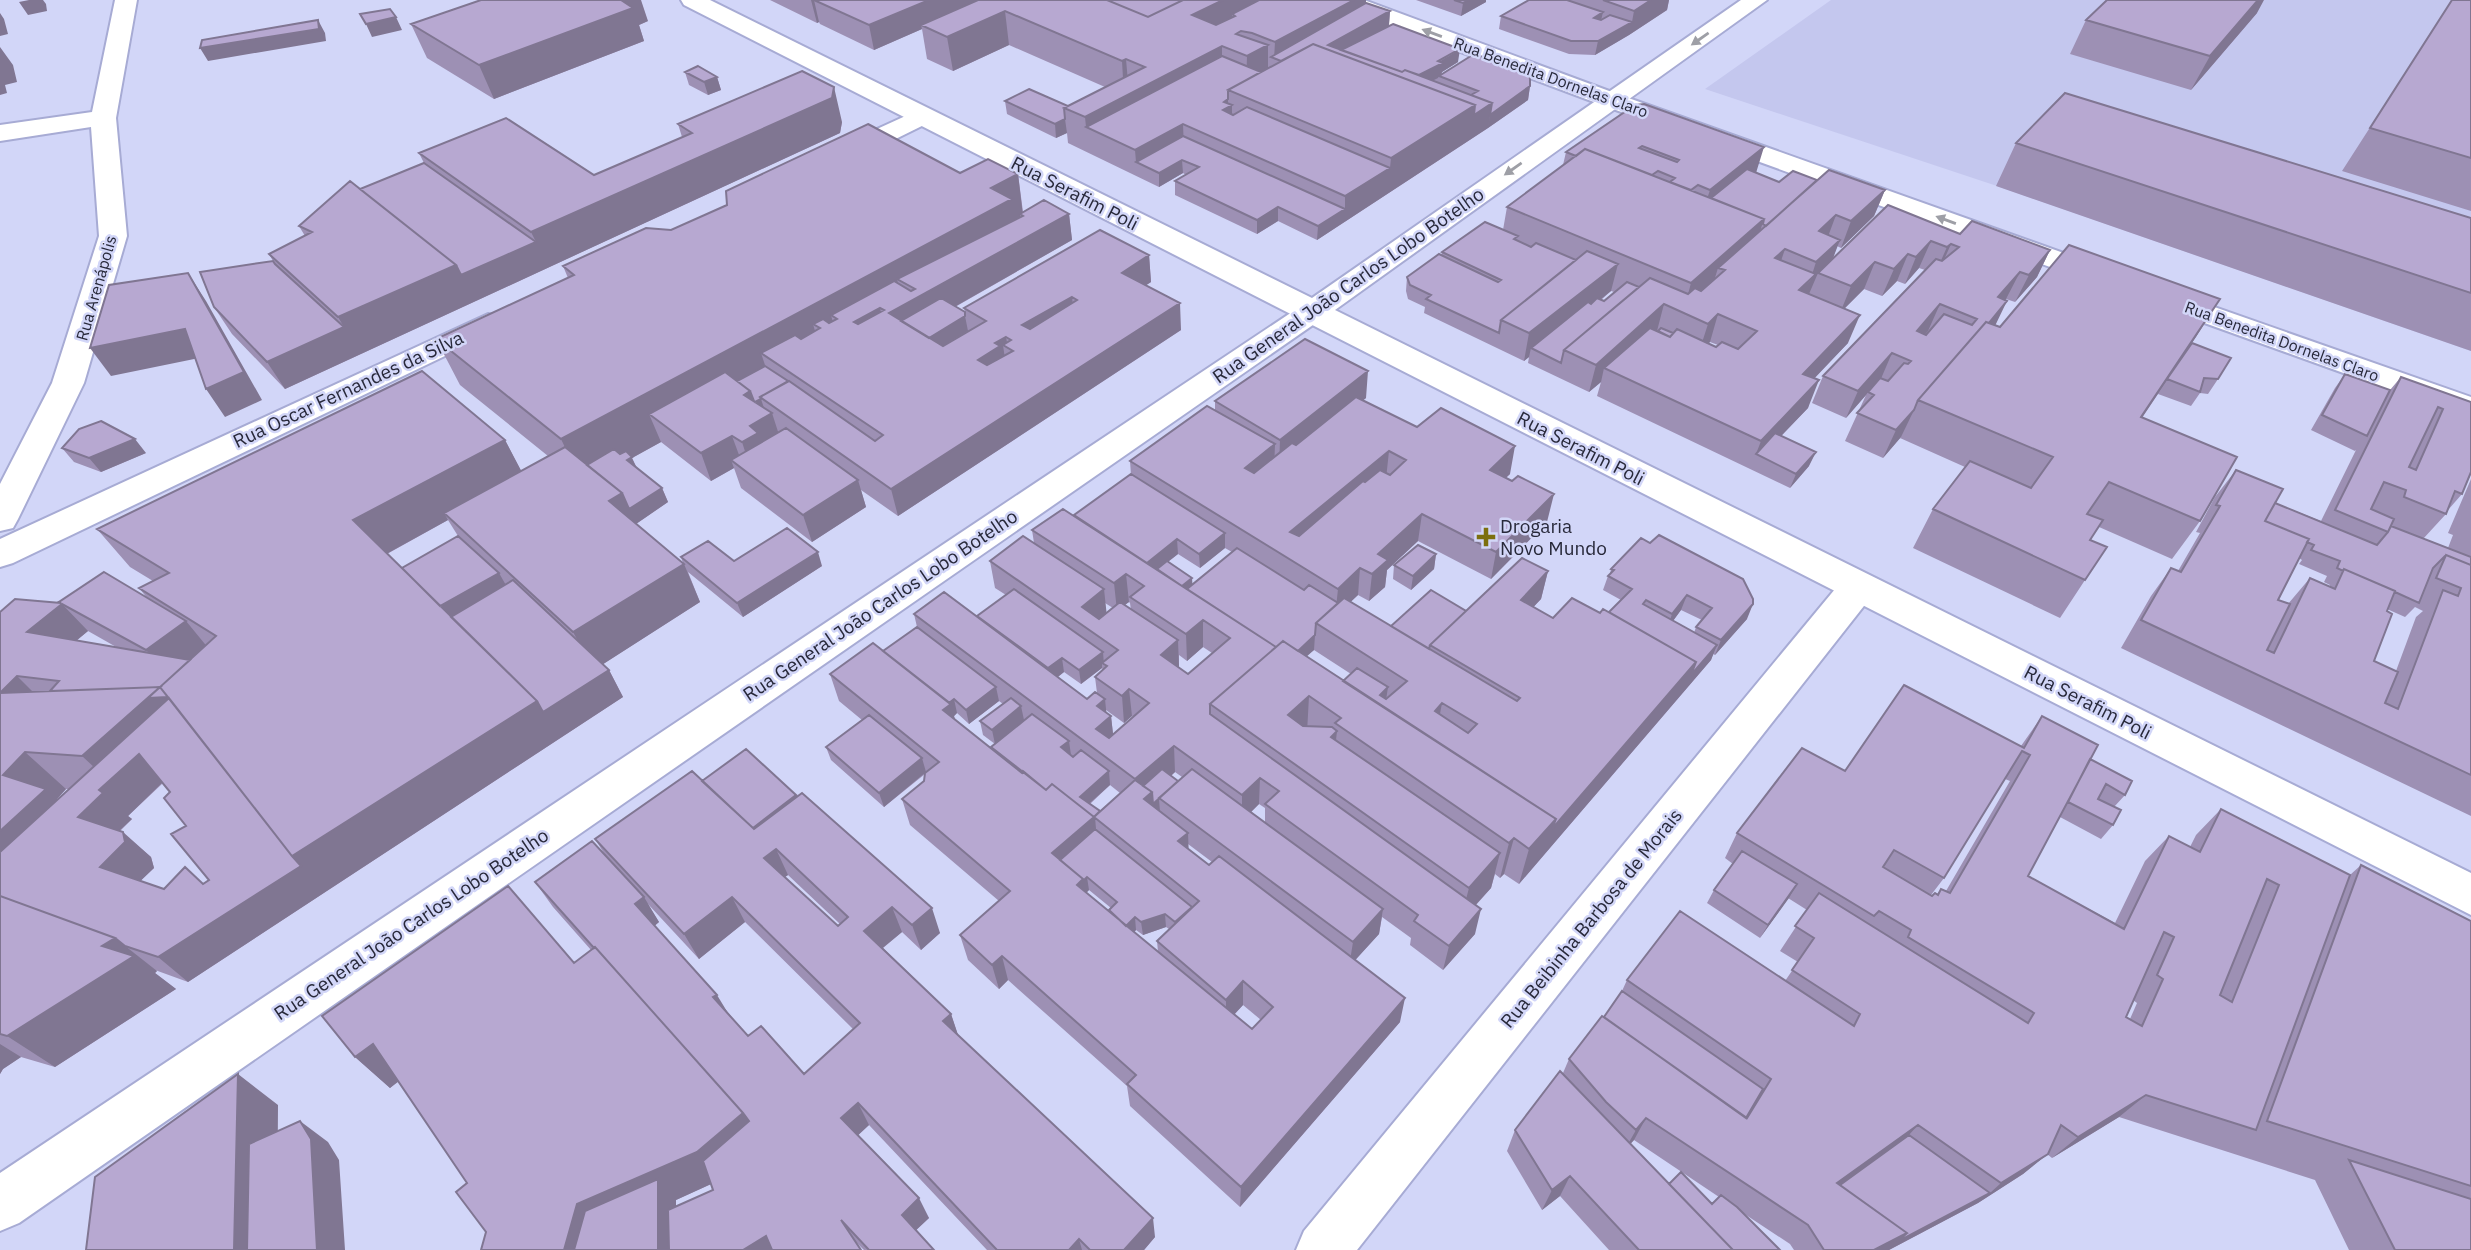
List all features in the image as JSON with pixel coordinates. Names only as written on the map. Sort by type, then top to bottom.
[{"type":"street","name":"Rua Arenápolis","points":[[0,519],[68,383],[114,232],[103,118],[126,0]]},
{"type":"street","name":"Rua Serafim Poli","points":[[692,0],[2471,895]]},
{"type":"street","name":"Rua Benedita Dornelas Claro","points":[[1343,0],[1611,100],[2471,409]]},
{"type":"street","name":"Rua General João Carlos Lobo Botelho","points":[[0,1204],[1312,312],[1756,0]]},
{"type":"street","points":[[810,170],[923,116]]},
{"type":"street","points":[[0,133],[103,118]]},
{"type":"street","name":"Rua Oscar Fernandes da Silva","points":[[0,554],[510,312]]},
{"type":"street","name":"Rua Beibinha Barbosa de Morais","points":[[1323,1250],[1858,587]]},
{"type":"shaded area","points":[[1831,0],[2471,0],[2471,351],[1997,186],[1705,89]]},
{"type":"building","points":[[481,0],[621,0],[633,8],[479,65],[411,24]]},
{"type":"building","points":[[814,0],[929,0],[869,25]]},
{"type":"building","points":[[978,0],[1107,0],[1148,17],[1183,0],[1223,0],[1192,15],[1216,25],[1259,0],[1354,0],[1275,42],[1241,31],[1236,34],[1268,45],[1247,56],[1222,46],[1085,117],[1064,108],[1145,67],[1126,59],[1122,61],[1005,11],[947,37],[921,25]]},
{"type":"building","points":[[1107,0],[1183,0],[1148,17]]},
{"type":"building","points":[[1529,0],[1567,0],[1603,12],[1594,18],[1601,20],[1610,15],[1632,22],[1598,41],[1571,41],[1501,16]]},
{"type":"building","points":[[1603,0],[1651,0],[1634,11]]},
{"type":"building","points":[[2107,0],[2258,0],[2210,56],[2086,20]]},
{"type":"building","points":[[2452,0],[2471,0],[2471,158],[2370,128]]},
{"type":"building","points":[[1366,3],[1390,11],[1328,45],[1402,72],[1405,70],[1492,103],[1474,115],[1475,105],[1313,44],[1281,61],[1271,57]]},
{"type":"building","points":[[390,9],[396,17],[366,24],[360,14]]},
{"type":"building","points":[[318,20],[319,29],[200,48],[202,40]]},
{"type":"building","points":[[1393,24],[1460,49],[1438,61],[1443,63],[1419,75],[1405,70],[1402,72],[1341,50]]},
{"type":"building","points":[[1313,44],[1475,105],[1391,158],[1228,90]]},
{"type":"building","points":[[1474,54],[1522,71],[1530,78],[1530,86],[1490,115],[1492,103],[1471,95],[1478,91],[1439,76]]},
{"type":"building","points":[[1222,56],[1261,72],[1228,90],[1228,99],[1224,102],[1232,105],[1223,110],[1233,115],[1247,107],[1390,168],[1345,196],[1183,124],[1135,150],[1086,127]]},
{"type":"building","points":[[698,66],[717,77],[704,82],[685,72]]},
{"type":"building","points":[[802,71],[834,87],[832,98],[531,232],[419,153],[506,118],[594,175],[692,133],[678,124]]},
{"type":"building","points":[[1029,89],[1068,106],[1064,108],[1065,119],[1055,124],[1005,101]]},
{"type":"building","points":[[2065,93],[2471,218],[2471,293],[2016,143]]},
{"type":"building","points":[[1644,104],[1764,147],[1710,190],[1698,185],[1691,190],[1670,182],[1675,178],[1658,171],[1652,175],[1585,149],[1576,156],[1566,152],[1635,105]],"holes":[[[1642,146],[1679,160],[1677,162],[1639,148]]]},
{"type":"building","points":[[868,124],[960,173],[988,159],[1018,174],[991,188],[1012,199],[561,439],[436,339],[574,275],[563,266],[646,228],[671,230],[727,205],[726,191]]},
{"type":"building","points":[[1183,136],[1345,209],[1318,226],[1278,207],[1257,220],[1175,181],[1199,167],[1182,160],[1159,173],[1136,162]]},
{"type":"building","points":[[1585,149],[1764,219],[1691,283],[1507,207]]},
{"type":"building","points":[[424,163],[536,242],[461,275],[456,265],[360,189]]},
{"type":"building","points":[[1747,169],[1779,182],[1793,171],[1817,180],[1766,226],[1763,224],[1764,219],[1711,198]]},
{"type":"building","points":[[1829,170],[1885,190],[1851,221],[1836,215],[1819,231],[1840,240],[1816,262],[1785,249],[1775,258],[1816,274],[1799,290],[1860,315],[1803,374],[1819,380],[1761,441],[1604,368],[1650,328],[1670,337],[1677,329],[1716,347],[1722,342],[1738,349],[1757,331],[1718,314],[1708,324],[1664,304],[1596,365],[1564,350],[1650,278],[1688,294],[1695,288],[1701,291],[1725,270],[1718,268]]},
{"type":"building","points":[[350,181],[456,265],[338,317],[269,254],[312,232],[299,226]]},
{"type":"building","points":[[1044,200],[1069,214],[889,313],[943,346],[986,321],[964,308],[1100,230],[1149,255],[1122,273],[1180,303],[891,489],[760,397],[789,381],[875,441],[883,435],[761,353],[795,335],[801,339],[820,328],[813,324],[823,319],[829,323],[837,319],[831,315],[894,281],[911,291],[915,289],[897,279],[1023,216],[1020,214]],"holes":[[[1072,297],[1077,300],[1030,329],[1022,325]],[[880,308],[884,310],[858,324],[854,322]],[[1006,337],[1011,340],[1003,345],[1013,351],[987,365],[978,360],[1000,346],[995,343]]]},
{"type":"building","points":[[1888,205],[1960,234],[1972,221],[2050,250],[2029,275],[2020,272],[1998,297],[2007,301],[1918,400],[1914,410],[1896,430],[1857,413],[1874,395],[1868,392],[1880,378],[1888,381],[1904,363],[1911,361],[1892,353],[1858,391],[1823,376],[1936,259],[1942,261],[1959,247],[1951,244],[1947,247],[1931,241],[1916,257],[1908,254],[1894,269],[1875,262],[1851,286],[1818,273]],"holes":[[[1940,304],[1977,319],[1972,325],[1944,314],[1926,335],[1917,331]]]},
{"type":"building","points":[[1485,222],[1518,236],[1514,239],[1531,247],[1536,243],[1576,260],[1501,320],[1499,333],[1426,299],[1431,295],[1410,285],[1407,277],[1439,254],[1498,282],[1501,280],[1442,252]]},
{"type":"building","points":[[2069,245],[2220,299],[2141,417],[2237,457],[2200,521],[2109,482],[2087,514],[2103,520],[2090,540],[2107,547],[2085,580],[1933,509],[1970,461],[2031,488],[2053,457],[1918,400],[1986,322],[2000,327]]},
{"type":"building","points":[[1587,251],[1618,264],[1529,333],[1501,320]]},
{"type":"building","points":[[273,261],[344,327],[267,362],[214,307],[200,272]]},
{"type":"building","points":[[188,273],[244,372],[206,389],[185,329],[90,348],[109,285]]},
{"type":"building","points":[[1627,282],[1639,287],[1564,350],[1561,363],[1531,348],[1588,302],[1591,304],[1597,298],[1604,301]]},
{"type":"building","points":[[941,298],[965,312],[965,316],[929,338],[901,321]]},
{"type":"building","points":[[1661,328],[1673,333],[1670,337],[1658,331]]},
{"type":"building","points":[[1305,339],[1368,371],[1280,440],[1215,401]]},
{"type":"building","points":[[2192,343],[2231,358],[2218,379],[2204,378],[2200,392],[2167,379]]},
{"type":"building","points":[[765,366],[788,381],[755,402],[750,391],[737,381]]},
{"type":"building","points":[[422,371],[505,440],[353,520],[537,701],[292,856],[160,687],[216,636],[139,588],[169,573],[97,529]]},
{"type":"building","points":[[725,372],[750,391],[744,395],[772,413],[750,426],[758,433],[742,442],[732,436],[701,453],[649,414]]},
{"type":"building","points":[[2345,374],[2390,390],[2367,436],[2322,415]]},
{"type":"building","points":[[2401,377],[2471,402],[2471,472],[2462,494],[2455,491],[2446,514],[2404,497],[2406,490],[2384,482],[2371,509],[2394,519],[2388,532],[2335,510]],"holes":[[[2438,407],[2443,409],[2416,470],[2409,467]]]},
{"type":"building","points":[[1356,397],[1417,427],[1441,408],[1515,446],[1490,470],[1512,481],[1518,476],[1554,494],[1496,552],[1422,514],[1378,554],[1388,560],[1372,574],[1360,568],[1338,589],[1130,461],[1207,406],[1275,444],[1245,468],[1254,473],[1292,443],[1296,445]],"holes":[[[1389,451],[1406,460],[1390,475],[1380,470],[1363,481],[1299,536],[1290,532]]]},
{"type":"building","points":[[101,421],[135,439],[89,458],[62,448],[79,429]]},
{"type":"building","points":[[786,428],[858,480],[803,515],[731,460]]},
{"type":"building","points":[[1775,433],[1816,452],[1796,474],[1756,454]]},
{"type":"building","points":[[565,447],[622,493],[609,501],[684,564],[573,632],[444,513]]},
{"type":"building","points":[[614,449],[620,454],[626,451],[632,457],[627,460],[662,488],[629,509],[622,493],[587,465]]},
{"type":"building","points":[[2236,470],[2283,489],[2265,521],[2309,539],[2278,600],[2290,604],[2267,650],[2274,653],[2310,578],[2335,589],[2344,569],[2395,591],[2387,611],[2392,614],[2374,661],[2398,672],[2385,703],[2398,709],[2443,590],[2458,596],[2461,588],[2436,578],[2446,555],[2471,565],[2471,775],[2141,620],[2171,568],[2181,572],[2220,506],[2216,505]]},
{"type":"building","points":[[1131,474],[1225,533],[1199,554],[1177,539],[1147,563],[1074,515]]},
{"type":"building","points":[[2275,503],[2377,545],[2391,526],[2471,557],[2471,565],[2446,555],[2433,568],[2419,603],[2337,568],[2340,561],[2311,550],[2314,545],[2307,542],[2309,539],[2265,521]]},
{"type":"building","points":[[1063,509],[1276,647],[1210,704],[1210,714],[1481,909],[1449,946],[1414,921],[1418,915],[1265,804],[1279,791],[1260,778],[1242,795],[1174,746],[1135,779],[914,614],[944,592],[1087,699],[1095,692],[1105,699],[1097,706],[1111,716],[1096,729],[1109,738],[1149,703],[1129,689],[1122,696],[1095,677],[1107,666],[1102,663],[1118,650],[990,561],[1023,536],[1104,589],[1082,607],[1099,619],[1120,602],[1178,640],[1161,655],[1188,674],[1230,638],[1203,620],[1186,634],[1130,597],[1144,586],[1126,574],[1114,583],[1032,530]]},
{"type":"building","points":[[787,528],[818,552],[737,603],[681,557],[708,541],[734,561]]},
{"type":"building","points":[[1659,535],[1743,579],[1753,599],[1753,604],[1721,640],[1696,627],[1712,608],[1687,595],[1672,614],[1646,600],[1643,604],[1717,645],[1691,675],[1696,662],[1609,612],[1632,589],[1608,576],[1614,570],[1611,569],[1641,538],[1650,543]]},
{"type":"building","points":[[458,536],[499,573],[440,606],[402,568]]},
{"type":"building","points":[[1418,545],[1436,554],[1413,576],[1394,565]]},
{"type":"building","points":[[1237,548],[1304,590],[1309,585],[1338,603],[1316,623],[1315,635],[1298,651],[1283,641],[1276,647],[1187,589]]},
{"type":"building","points":[[1522,558],[1548,571],[1521,600],[1553,618],[1572,598],[1600,613],[1603,609],[1696,662],[1552,829],[1556,819],[1343,681],[1357,668],[1388,687],[1380,695],[1386,699],[1407,681],[1316,623],[1344,598],[1517,701],[1520,698],[1430,645]],"holes":[[[1442,703],[1477,724],[1468,733],[1435,711]]]},
{"type":"building","points":[[1167,561],[1192,578],[1182,586],[1157,569]]},
{"type":"building","points":[[104,572],[186,621],[146,650],[62,604],[27,632],[190,660],[160,687],[50,691],[59,681],[17,676],[0,693],[0,612],[15,599],[61,603],[59,602]]},
{"type":"building","points":[[513,580],[609,670],[543,712],[537,701],[451,617]]},
{"type":"building","points":[[1014,589],[1103,652],[1079,670],[1062,658],[1048,668],[977,616]]},
{"type":"building","points":[[1431,590],[1466,611],[1429,649],[1391,626]]},
{"type":"building","points":[[917,627],[996,687],[966,710],[954,699],[949,703],[883,651]]},
{"type":"building","points":[[1283,641],[1556,819],[1529,849],[1514,838],[1509,843],[1335,723],[1341,718],[1309,696],[1288,715],[1303,726],[1332,727],[1337,731],[1331,737],[1500,853],[1469,888],[1210,704]]},
{"type":"building","points":[[873,643],[951,704],[943,710],[1022,773],[1023,771],[1046,790],[1052,784],[1094,817],[1135,780],[1152,792],[1144,799],[1188,833],[1178,841],[1209,865],[1219,856],[1405,998],[1241,1187],[1127,1084],[1136,1075],[1002,956],[992,965],[960,935],[1010,891],[902,799],[924,781],[925,773],[939,762],[830,674]],"holes":[[[1094,817],[1199,901],[1157,941],[1226,1000],[1243,981],[1273,1007],[1252,1029],[1077,885],[1083,879],[1052,853]]]},
{"type":"building","points":[[1904,685],[2024,748],[2042,716],[2098,745],[2028,876],[2124,929],[2169,836],[2200,852],[2221,809],[2350,875],[2256,1130],[2146,1095],[2078,1137],[2061,1125],[2048,1154],[2001,1183],[1918,1125],[1837,1183],[1907,1233],[1874,1250],[1824,1250],[1808,1225],[1646,1118],[1636,1130],[1606,1102],[1569,1059],[1602,1016],[1747,1118],[1771,1079],[1627,980],[1680,911],[1854,1026],[1860,1014],[1792,970],[1814,938],[1795,926],[1819,893],[2028,1023],[2034,1013],[1908,937],[1911,930],[1879,911],[1874,916],[1737,833],[1802,748],[1845,771]],"holes":[[[2022,751],[2030,755],[1950,893],[1941,889],[1938,895],[1935,893],[1932,896],[1883,867],[1894,850],[1944,878]],[[2267,879],[2279,885],[2232,1002],[2220,995]],[[2164,932],[2174,937],[2157,975],[2163,979],[2142,1026],[2126,1017]]]},
{"type":"building","points":[[160,687],[168,697],[148,698]]},
{"type":"building","points":[[160,687],[82,756],[25,752],[3,775],[46,789],[0,831],[0,693]]},
{"type":"building","points":[[169,698],[301,866],[158,957],[125,946],[115,938],[0,896],[0,852]],"holes":[[[139,754],[170,792],[164,798],[186,826],[171,834],[209,880],[203,884],[185,867],[164,889],[100,867],[125,842],[123,832],[78,817],[103,793],[99,790]]]},
{"type":"building","points":[[1011,698],[1021,706],[992,730],[980,721]]},
{"type":"building","points":[[1032,714],[1069,741],[1061,747],[1073,757],[1081,750],[1109,771],[1080,797],[1100,811],[1094,817],[1052,784],[1046,790],[991,747]]},
{"type":"building","points":[[869,715],[922,758],[879,793],[826,747]]},
{"type":"building","points":[[746,749],[796,795],[753,828],[702,781]]},
{"type":"building","points":[[2090,759],[2132,781],[2125,795],[2106,784],[2098,799],[2121,810],[2113,825],[2068,802]]},
{"type":"building","points":[[1162,769],[1178,781],[1153,804],[1152,792],[1143,786]]},
{"type":"building","points":[[1192,769],[1383,909],[1353,942],[1159,798]]},
{"type":"building","points":[[692,771],[754,829],[802,793],[932,908],[912,925],[892,907],[864,931],[951,1014],[943,1021],[1153,1218],[1124,1250],[1090,1250],[1079,1239],[1069,1250],[997,1250],[858,1103],[841,1118],[919,1198],[902,1215],[934,1250],[869,1250],[841,1220],[861,1250],[772,1250],[766,1236],[743,1250],[669,1250],[668,1210],[713,1190],[703,1161],[749,1121],[535,882],[592,841],[644,897],[635,904],[717,995],[713,997],[748,1036],[761,1026],[804,1074],[860,1023],[732,897],[684,934],[595,839]],"holes":[[[776,849],[848,917],[838,926],[764,858]]]},
{"type":"building","points":[[1095,829],[1192,907],[1175,922],[1165,914],[1141,922],[1135,917],[1126,926],[1109,910],[1117,902],[1087,877],[1083,881],[1060,860]]},
{"type":"building","points":[[1742,851],[1797,884],[1768,925],[1714,890]]},
{"type":"building","points":[[2361,865],[2471,921],[2471,1186],[2267,1121]]},
{"type":"building","points":[[508,886],[574,963],[595,947],[743,1113],[697,1152],[577,1204],[564,1250],[481,1250],[486,1232],[456,1192],[467,1183],[373,1044],[355,1057],[322,1016]]},
{"type":"building","points":[[0,896],[115,938],[102,946],[134,956],[7,1036],[0,1034]]},
{"type":"building","points":[[1622,991],[1763,1089],[1746,1118],[1604,1017]]},
{"type":"building","points":[[1560,1071],[1733,1250],[1639,1250],[1570,1176],[1552,1190],[1515,1130]]},
{"type":"building","points":[[238,1074],[234,1250],[86,1250],[95,1177]]},
{"type":"building","points":[[300,1121],[311,1139],[317,1250],[247,1250],[249,1144]]},
{"type":"building","points":[[1909,1135],[1990,1193],[1897,1242],[1907,1233],[1840,1185]]},
{"type":"building","points":[[2349,1160],[2471,1199],[2471,1250],[2395,1250]]},
{"type":"building","points":[[1681,1172],[1712,1204],[1721,1195],[1737,1207],[1780,1250],[1733,1250],[1669,1184]]},
{"type":"building","points":[[658,1179],[658,1250],[574,1250],[585,1211]]},
{"type":"place","name":"Drogaria Novo Mundo","points":[[1486,537]]}]
